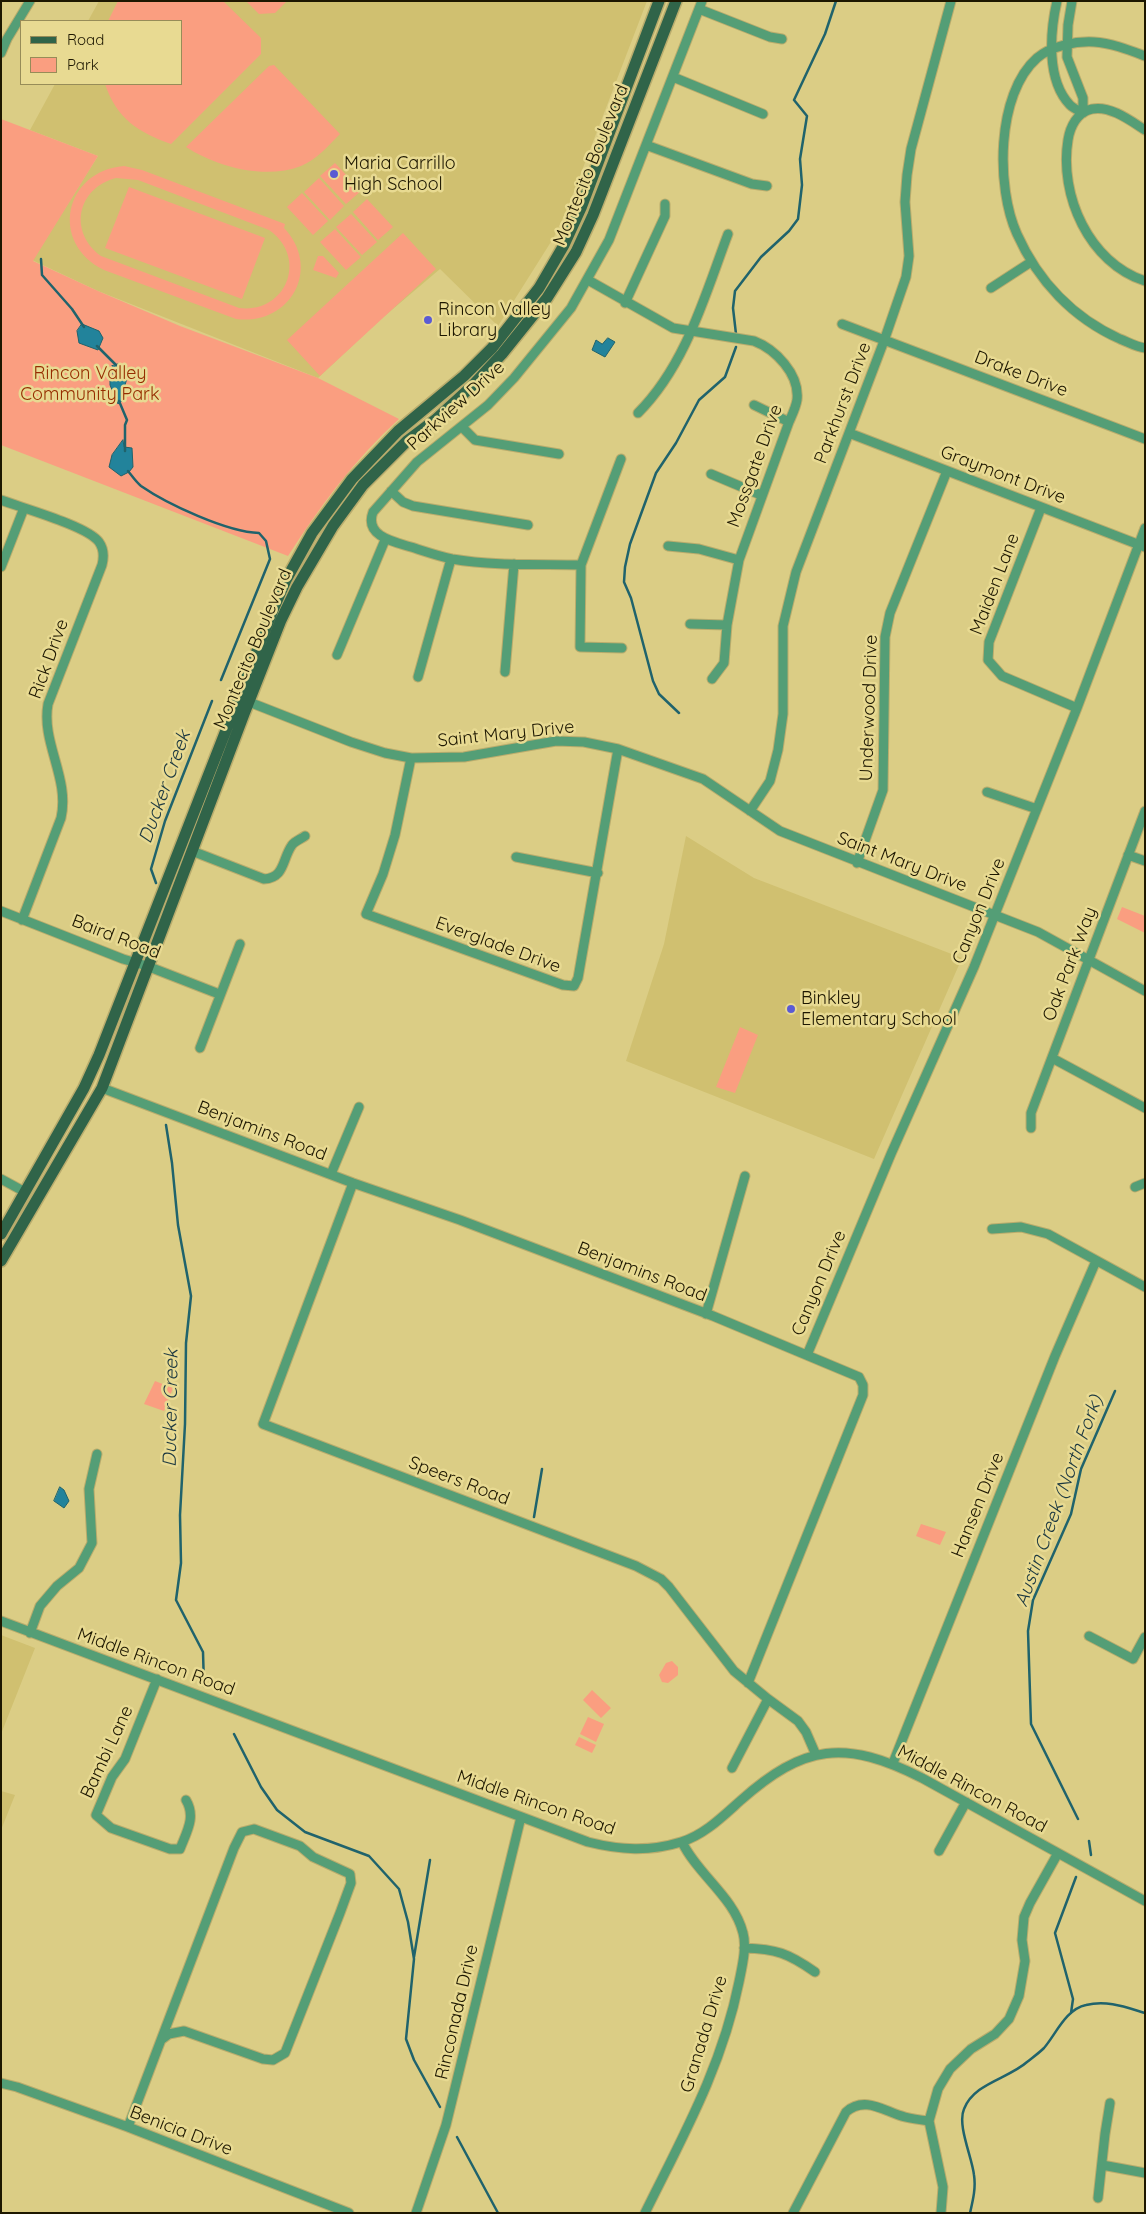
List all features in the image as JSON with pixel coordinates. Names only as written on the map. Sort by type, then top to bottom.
[{"type":"main road","name":"Montecito Boulevard","points":[[1,1261],[102,1088],[142,964],[269,619],[298,556],[323,516],[374,455],[464,376],[492,348],[539,288],[564,245],[581,208],[659,1]]},
{"type":"main road","name":"Montecito Boulevard","points":[[1,1234],[84,1088],[142,964],[192,850],[281,620],[297,586],[333,526],[363,485],[407,441],[435,420],[472,386],[502,354],[547,298],[571,260],[593,215],[676,1]]},
{"type":"street","points":[[1,52],[6,39],[30,1]]},
{"type":"street","name":"Parkhurst Drive","points":[[750,811],[770,781],[778,750],[783,714],[783,626],[796,572],[850,433],[906,276],[909,256],[905,202],[911,149],[951,1]]},
{"type":"street","points":[[1057,1],[1052,26],[1052,50],[1057,83],[1070,105],[1083,113]]},
{"type":"street","points":[[1072,1],[1067,57],[1083,98],[1083,113]]},
{"type":"street","points":[[700,5],[770,37],[782,39]]},
{"type":"street","name":"Parkview Drive","points":[[386,540],[373,527],[371,517],[373,512],[418,462],[488,405],[514,378],[571,308],[588,280],[609,240],[700,5]]},
{"type":"street","points":[[1145,56],[1121,47],[1095,42],[1067,45],[1052,50],[1035,60],[1024,74],[1012,97],[1005,126],[1002,159],[1008,205],[1016,232],[1031,262],[1052,292],[1089,323],[1145,348]]},
{"type":"street","points":[[673,77],[763,114]]},
{"type":"street","points":[[1145,130],[1128,119],[1108,110],[1092,109],[1083,113],[1071,126],[1066,154],[1066,175],[1072,204],[1094,243],[1117,265],[1145,281]]},
{"type":"street","points":[[646,145],[752,184],[767,186]]},
{"type":"street","points":[[625,303],[665,216],[665,204]]},
{"type":"street","points":[[638,413],[656,396],[691,332],[728,234]]},
{"type":"street","points":[[991,288],[1031,262]]},
{"type":"street","name":"Mossgate Drive","points":[[588,280],[625,303],[673,328],[742,339],[766,346],[782,360],[792,374],[797,399],[739,560],[727,625],[724,664],[712,679]]},
{"type":"street","name":"Drake Drive","points":[[842,324],[1145,439]]},
{"type":"street","points":[[754,405],[790,422]]},
{"type":"street","points":[[462,427],[475,440],[559,454]]},
{"type":"street","name":"Graymont Drive","points":[[850,433],[1142,546]]},
{"type":"street","points":[[621,459],[581,565],[580,647],[622,648]]},
{"type":"street","name":"Underwood Drive","points":[[857,863],[879,806],[883,790],[885,637],[890,613],[948,472]]},
{"type":"street","points":[[711,474],[761,495]]},
{"type":"street","points":[[391,491],[403,502],[413,506],[528,525]]},
{"type":"street","name":"Rick Drive","points":[[1,500],[90,534],[102,547],[103,558],[48,704],[47,726],[63,786],[64,802],[61,818],[22,920]]},
{"type":"street","points":[[1,567],[24,508]]},
{"type":"street","name":"Maiden Lane","points":[[1041,508],[989,642],[988,660],[1002,676],[1077,708]]},
{"type":"street","name":"Canyon Drive","points":[[807,1356],[891,1154],[966,985],[1142,546],[1145,528]]},
{"type":"street","points":[[337,655],[386,540],[451,558],[514,564],[581,565]]},
{"type":"street","points":[[668,546],[699,549],[739,560]]},
{"type":"street","points":[[418,677],[451,558]]},
{"type":"street","points":[[506,672],[514,564]]},
{"type":"street","points":[[690,624],[727,625]]},
{"type":"street","name":"Saint Mary Drive","points":[[249,702],[351,742],[385,753],[411,758],[464,757],[556,741],[584,742],[618,749],[704,779],[780,831],[857,863],[1038,932],[1145,990]]},
{"type":"street","name":"Everglade Drive","points":[[411,758],[395,834],[383,874],[366,914],[555,982],[574,986],[578,978],[598,873],[618,749]]},
{"type":"street","points":[[987,792],[1036,809]]},
{"type":"street","name":"Oak Park Way","points":[[1031,1128],[1030,1113],[1145,811]]},
{"type":"street","points":[[192,850],[264,879],[278,875],[293,844],[305,836]]},
{"type":"street","points":[[1128,855],[1145,861]]},
{"type":"street","points":[[516,857],[598,873]]},
{"type":"street","name":"Baird Road","points":[[1,911],[220,994]]},
{"type":"street","points":[[200,1048],[240,944]]},
{"type":"street","points":[[1052,1058],[1145,1108]]},
{"type":"street","name":"Benjamins Road","points":[[102,1088],[353,1183],[449,1216],[706,1314],[859,1377],[863,1385],[863,1395],[748,1683]]},
{"type":"street","points":[[331,1174],[359,1107]]},
{"type":"street","points":[[706,1314],[745,1176]]},
{"type":"street","points":[[1,1179],[25,1192]]},
{"type":"street","name":"Speers Road","points":[[353,1183],[263,1424],[636,1566],[657,1577],[669,1587],[734,1671],[798,1721],[806,1732],[816,1755]]},
{"type":"street","points":[[1135,1187],[1145,1183]]},
{"type":"street","points":[[992,1229],[1021,1227],[1048,1234],[1145,1287]]},
{"type":"street","name":"Hansen Drive","points":[[893,1764],[1054,1356],[1096,1261]]},
{"type":"street","points":[[30,1633],[40,1606],[57,1586],[79,1568],[92,1543],[89,1489],[97,1454]]},
{"type":"street","name":"Middle Rincon Road","points":[[1,1621],[588,1842],[613,1848],[646,1850],[682,1842],[708,1828],[775,1773],[792,1762],[816,1755],[843,1752],[864,1754],[893,1764],[966,1802],[1145,1901]]},
{"type":"street","points":[[1088,1636],[1134,1659],[1145,1636]]},
{"type":"street","name":"Bambi Lane","points":[[157,1679],[125,1759],[112,1777],[96,1814],[111,1828],[170,1849],[180,1849],[192,1819],[191,1808],[186,1800]]},
{"type":"street","points":[[732,1768],[768,1699]]},
{"type":"street","points":[[939,1851],[966,1802]]},
{"type":"street","name":"Rinconada Drive","points":[[416,2213],[446,2125],[521,1816]]},
{"type":"street","points":[[128,2127],[160,2040],[234,1848],[242,1832],[254,1829],[300,1846],[313,1857],[350,1874],[351,1883],[340,1914],[285,2053],[273,2060],[263,2059],[184,2031],[169,2034],[160,2040]]},
{"type":"street","name":"Granada Drive","points":[[646,2213],[707,2089],[735,2004],[744,1948],[744,1934],[739,1920],[728,1903],[689,1855],[682,1842]]},
{"type":"street","points":[[941,2213],[943,2187],[929,2121],[938,2089],[950,2069],[971,2049],[994,2034],[1009,2019],[1019,1996],[1025,1961],[1022,1940],[1024,1917],[1058,1853]]},
{"type":"street","points":[[744,1948],[767,1949],[793,1956],[815,1972]]},
{"type":"street","name":"Benicia Drive","points":[[1,2084],[16,2087],[128,2127],[349,2213]]},
{"type":"street","points":[[1098,2198],[1110,2103]]},
{"type":"street","points":[[793,2213],[846,2112],[852,2107],[869,2104],[905,2117],[929,2121]]},
{"type":"street","points":[[1102,2165],[1145,2173]]},
{"type":"shaded area","name":"Maria Carrillo High School","points":[[99,1],[647,1],[568,207],[554,237],[498,326],[440,269],[380,320],[318,378],[98,291],[32,260],[98,156],[30,130],[54,85],[182,85],[182,20],[89,20]]},
{"type":"shaded area","name":"Binkley Elementary School","points":[[686,836],[754,878],[962,958],[874,1159],[626,1061],[664,944]]},
{"type":"shaded area","points":[[1,1635],[35,1648],[1,1734]]},
{"type":"shaded area","points":[[1,1791],[15,1795],[1,1830]]},
{"type":"green space","points":[[118,1],[223,1],[261,38],[261,54],[171,144],[148,134],[130,123],[116,106],[105,85],[182,85],[182,20],[108,20]]},
{"type":"green space","points":[[246,1],[287,1],[275,13],[259,14]]},
{"type":"green space","points":[[274,65],[340,134],[322,152],[301,166],[272,172],[242,169],[227,165],[198,154],[186,147],[269,66]]},
{"type":"green space","name":"Rincon Valley Community Park","points":[[1,119],[98,156],[33,261],[180,326],[318,378],[399,419],[368,450],[339,484],[288,556],[1,445]]},
{"type":"green space","points":[[335,163],[361,191],[346,204],[320,176]]},
{"type":"green space","points":[[124,166],[142,170],[285,224],[284,228],[295,244],[300,260],[300,276],[295,291],[285,304],[272,313],[255,319],[236,319],[104,270],[87,258],[75,243],[70,227],[71,210],[77,194],[88,181],[104,171]],"holes":[[[116,178],[138,180],[269,230],[281,242],[288,255],[289,269],[287,282],[280,293],[269,302],[255,308],[239,308],[101,256],[84,235],[81,223],[85,201],[103,183]]]},
{"type":"green space","points":[[319,178],[344,206],[330,220],[304,192]]},
{"type":"green space","points":[[129,187],[265,238],[242,299],[105,248]]},
{"type":"green space","points":[[302,193],[328,221],[313,235],[287,207]]},
{"type":"green space","points":[[367,199],[393,227],[378,240],[353,212]]},
{"type":"green space","points":[[351,214],[377,242],[362,255],[336,227]]},
{"type":"green space","points":[[335,229],[361,257],[346,270],[320,242]]},
{"type":"green space","points":[[403,233],[436,269],[320,376],[287,340]]},
{"type":"green space","points":[[318,256],[323,256],[339,273],[336,278],[313,270]]},
{"type":"green space","points":[[1122,907],[1145,916],[1145,933],[1117,919]]},
{"type":"green space","points":[[740,1027],[758,1035],[735,1093],[716,1087]]},
{"type":"green space","points":[[155,1381],[173,1388],[164,1411],[144,1404]]},
{"type":"green space","points":[[921,1524],[946,1532],[940,1545],[916,1536]]},
{"type":"green space","points":[[672,1661],[678,1667],[678,1675],[668,1683],[662,1682],[659,1675],[666,1663]]},
{"type":"green space","points":[[592,1690],[611,1708],[601,1718],[583,1700]]},
{"type":"green space","points":[[588,1717],[604,1724],[596,1742],[580,1734]]},
{"type":"green space","points":[[579,1737],[596,1745],[592,1753],[575,1745]]},
{"type":"water","points":[[82,324],[99,331],[103,338],[98,350],[79,343],[77,331]]},
{"type":"water","points":[[608,338],[615,342],[605,357],[592,350],[596,340],[602,344]]},
{"type":"water","points":[[119,364],[127,378],[122,396],[123,400],[118,404],[110,385],[110,380],[114,377],[112,370],[114,368],[112,366]]},
{"type":"water","points":[[123,440],[124,447],[132,448],[133,467],[129,472],[121,476],[109,467],[112,455]]},
{"type":"water","points":[[60,1487],[64,1490],[69,1501],[64,1508],[54,1501]]},
{"type":"waterway","points":[[736,334],[733,308],[735,291],[761,257],[789,231],[798,219],[802,185],[800,159],[807,116],[794,100],[825,34],[836,1]]},
{"type":"waterway","name":"Ducker Creek","points":[[41,259],[42,275],[72,309],[84,327]]},
{"type":"waterway","name":"Ducker Creek","points":[[97,346],[118,367]]},
{"type":"waterway","points":[[679,713],[659,694],[653,681],[631,598],[624,582],[625,567],[630,544],[656,473],[676,443],[699,400],[725,377],[736,347]]},
{"type":"waterway","name":"Ducker Creek","points":[[119,401],[127,420],[125,425],[125,451]]},
{"type":"waterway","name":"Ducker Creek","points":[[128,471],[141,486],[181,509],[231,528],[259,533],[266,541],[270,559],[221,680]]},
{"type":"waterway","name":"Ducker Creek","points":[[156,883],[151,869],[165,821],[212,701]]},
{"type":"waterway","name":"Ducker Creek","points":[[166,1125],[178,1225],[191,1296],[186,1343],[185,1424],[180,1515],[181,1563],[176,1600],[203,1652],[204,1686]]},
{"type":"waterway","name":"Austin Creek (North Fork)","points":[[1078,1819],[1031,1724],[1028,1631],[1033,1600],[1071,1514],[1081,1469],[1115,1391]]},
{"type":"waterway","points":[[534,1517],[542,1469]]},
{"type":"waterway","name":"Ducker Creek","points":[[234,1734],[261,1787],[277,1810],[305,1832],[369,1856],[399,1889],[408,1922],[414,1959],[406,2039],[414,2060],[440,2107]]},
{"type":"waterway","name":"Austin Creek (North Fork)","points":[[1089,1841],[1091,1855]]},
{"type":"waterway","points":[[414,1957],[430,1860]]},
{"type":"waterway","name":"Austin Creek (North Fork)","points":[[1071,2013],[1073,1999],[1055,1933],[1076,1877]]},
{"type":"waterway","points":[[970,2213],[975,2180],[962,2124],[962,2116],[969,2100],[975,2093],[1019,2068],[1040,2052],[1067,2017],[1079,2007],[1101,2003],[1145,2013]]},
{"type":"waterway","name":"Ducker Creek","points":[[457,2137],[498,2213]]},
{"type":"place","name":"Maria Carrillo High School","points":[[334,174]]},
{"type":"place","name":"Rincon Valley Library","points":[[428,320]]},
{"type":"place","name":"Binkley Elementary School","points":[[791,1009]]}]
